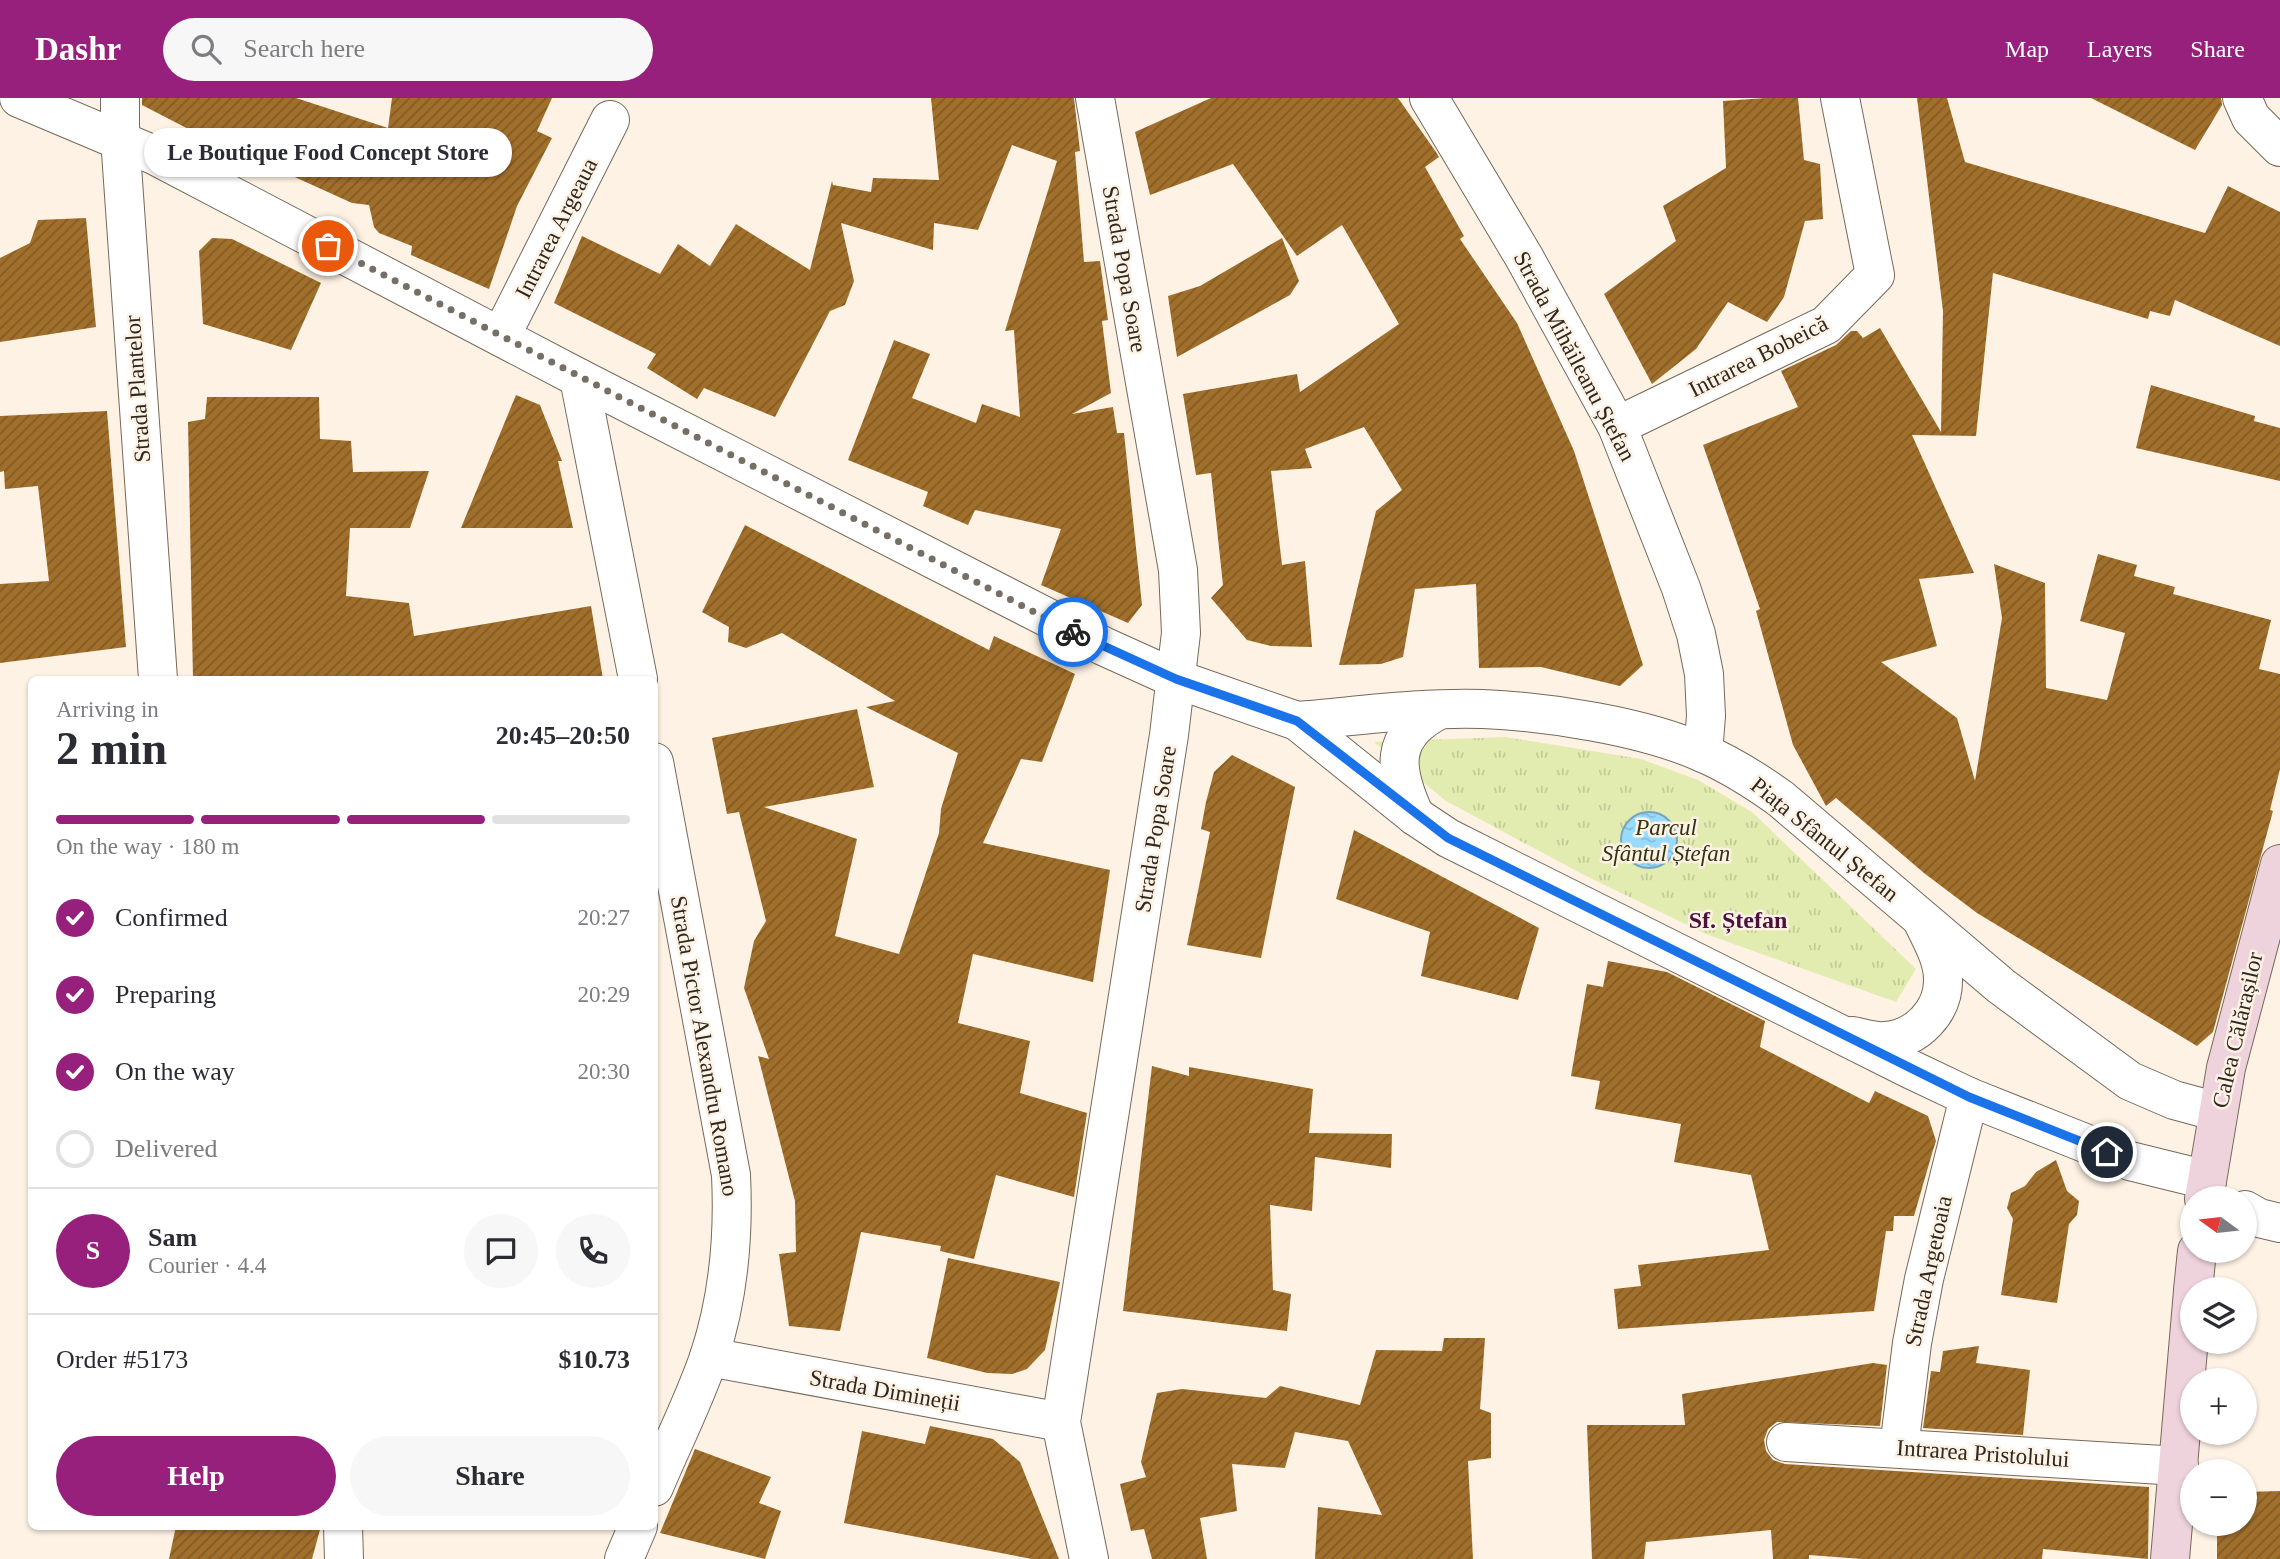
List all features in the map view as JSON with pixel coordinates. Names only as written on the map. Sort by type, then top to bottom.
[{"type":"main road","name":"Calea Călărașilor","points":[[2213,1186],[2218,1112],[2229,1055],[2280,864]]},
{"type":"main road","points":[[2170,1559],[2188,1354]]},
{"type":"street","name":"Piața Sfântul Ștefan","points":[[19,98],[121,138],[579,378],[1103,646],[1176,679],[1297,721],[1415,816],[1448,838],[1969,1097],[2194,1186]]},
{"type":"street","name":"Strada Plantelor","points":[[120,98],[158,676]]},
{"type":"street","name":"Strada Popa Soare","points":[[1089,1559],[1061,1422],[1181,633],[1178,570],[1095,98]]},
{"type":"street","name":"Strada Mihăileanu Ștefan","points":[[1429,98],[1524,257],[1617,426],[1681,588],[1696,634],[1704,674],[1706,716],[1703,752]]},
{"type":"street","name":"Intrarea Bobeică","points":[[1617,426],[1826,325],[1875,275],[1840,98]]},
{"type":"street","points":[[2242,98],[2251,118],[2280,147]]},
{"type":"street","name":"Intrarea Argeaua","points":[[501,337],[610,120]]},
{"type":"street","points":[[579,378],[637,676]]},
{"type":"street","name":"Piața Sfântul Ștefan","points":[[1297,721],[1484,709],[1566,718],[1676,742],[1703,752],[1745,774],[1781,799],[2001,986],[2130,1080],[2151,1092],[2218,1112]]},
{"type":"street","points":[[1415,816],[1401,785],[1398,757],[1406,736],[1418,720],[1439,710]]},
{"type":"street","name":"Strada Pictor Alexandru Romano","points":[[658,783],[731,1175],[734,1225],[730,1268],[709,1357],[658,1478]]},
{"type":"street","name":"Piața Sfântul Ștefan","points":[[1840,1034],[1884,1041],[1911,1035],[1935,1012],[1943,980],[1938,953],[1922,919]]},
{"type":"street","name":"Strada Argetoaia","points":[[1899,1448],[1912,1343],[1924,1279],[1969,1097]]},
{"type":"street","points":[[2258,1217],[2280,1223]]},
{"type":"street","name":"Strada Dimineții","points":[[709,1357],[1061,1422]]},
{"type":"street","name":"Intrarea Pristolului","points":[[1786,1442],[2179,1466]]},
{"type":"street","points":[[343,1530],[344,1559]]},
{"type":"street","points":[[624,1559],[636,1530]]},
{"type":"green space","name":"Parcul Sfântul Ștefan","points":[[1505,737],[1641,759],[1698,780],[1752,812],[1916,969],[1896,1002],[1706,934],[1584,875],[1446,801],[1374,742]]},
{"type":"water","points":[[1644,812],[1654,812],[1669,820],[1675,829],[1675,851],[1669,860],[1654,868],[1644,868],[1626,856],[1621,845],[1621,835],[1633,817]]},
{"type":"building","points":[[142,98],[296,98],[388,128],[392,98],[552,98],[537,131],[552,138],[517,206],[489,289],[411,255],[412,246],[379,233],[374,227],[369,205],[352,203],[229,147],[227,149],[142,105]]},
{"type":"building","points":[[931,98],[1074,98],[1080,151],[1075,152],[1084,262],[1100,261],[1108,320],[1102,321],[1111,393],[1072,414],[1113,407],[1117,433],[1124,433],[1142,605],[1128,623],[1041,585],[1061,529],[975,510],[968,525],[923,506],[928,492],[848,460],[894,340],[930,354],[912,398],[976,423],[982,404],[1020,417],[1014,330],[1005,331],[1057,161],[1012,145],[978,230],[934,223],[933,250],[841,223],[854,281],[845,305],[830,311],[775,417],[704,388],[697,399],[647,368],[656,354],[554,303],[582,236],[660,274],[678,244],[710,266],[736,224],[810,270],[832,181],[833,185],[871,192],[873,178],[939,180]]},
{"type":"building","points":[[1211,98],[1398,98],[1436,152],[1439,157],[1425,167],[1464,236],[1460,239],[1517,323],[1574,451],[1643,665],[1620,686],[1541,667],[1479,668],[1476,584],[1415,589],[1403,657],[1381,664],[1339,665],[1376,511],[1402,490],[1364,427],[1305,449],[1312,468],[1271,471],[1282,565],[1305,561],[1312,647],[1271,646],[1247,640],[1211,598],[1223,585],[1211,473],[1196,475],[1183,394],[1297,374],[1300,392],[1399,324],[1342,225],[1297,256],[1233,164],[1150,195],[1135,132]]},
{"type":"building","points":[[1798,98],[1804,160],[1820,164],[1823,219],[1805,221],[1784,297],[1767,322],[1728,302],[1696,349],[1652,384],[1604,294],[1676,241],[1663,206],[1726,168],[1723,101]]},
{"type":"building","points":[[1917,98],[1947,98],[1965,162],[2205,233],[2228,186],[2280,212],[2280,346],[2175,300],[2170,316],[2150,311],[2148,319],[1993,273],[1976,436],[1912,435],[1974,573],[1919,579],[1937,646],[1881,662],[1957,718],[1975,781],[2002,618],[1994,564],[2045,583],[2046,688],[2107,700],[2125,633],[2080,621],[2098,554],[2137,565],[2134,576],[2175,587],[2173,594],[2271,620],[2259,669],[2280,674],[2280,769],[2270,810],[2273,811],[2213,1032],[2197,1046],[1977,913],[1924,873],[1836,798],[1826,806],[1793,745],[1756,611],[1760,609],[1703,445],[1798,407],[1781,371],[1836,345],[1851,331],[1857,331],[1863,338],[1880,328],[1941,432],[1943,311]]},
{"type":"building","points":[[2091,98],[2221,98],[2222,105],[2195,150]]},
{"type":"building","points":[[86,218],[96,327],[0,342],[0,258],[30,243],[38,220]]},
{"type":"building","points":[[212,238],[232,239],[321,283],[291,350],[203,324],[199,251]]},
{"type":"building","points":[[1282,238],[1299,281],[1290,295],[1177,357],[1168,296],[1200,286]]},
{"type":"building","points":[[2151,385],[2255,416],[2254,421],[2280,428],[2280,481],[2136,448]]},
{"type":"building","points":[[516,395],[540,405],[562,461],[558,461],[573,528],[461,528]]},
{"type":"building","points":[[207,397],[319,397],[320,439],[351,441],[353,472],[429,471],[410,528],[350,528],[346,596],[409,603],[414,636],[591,606],[603,676],[193,676],[188,422],[205,419]]},
{"type":"building","points":[[107,411],[126,647],[0,663],[0,584],[49,581],[38,486],[5,489],[4,471],[0,472],[0,416]]},
{"type":"building","points":[[745,525],[989,650],[994,636],[1075,674],[1042,762],[1021,759],[983,843],[1110,870],[1093,982],[973,954],[958,1023],[1030,1041],[1020,1093],[1087,1113],[1074,1197],[996,1175],[974,1259],[940,1251],[941,1246],[861,1232],[840,1331],[789,1326],[779,1254],[796,1252],[795,1201],[758,1056],[769,1059],[744,988],[754,941],[766,921],[739,812],[727,814],[712,738],[857,709],[874,787],[764,807],[857,839],[835,936],[899,954],[939,833],[941,809],[958,753],[866,707],[895,701],[782,633],[746,648],[728,642],[729,627],[702,612]]},
{"type":"building","points":[[1232,755],[1295,787],[1261,958],[1187,945],[1210,832],[1201,829],[1206,802],[1214,772]]},
{"type":"building","points":[[1354,830],[1539,928],[1518,1000],[1421,976],[1430,932],[1336,899]]},
{"type":"building","points":[[1608,961],[1667,972],[1765,1021],[1760,1047],[1869,1103],[1875,1091],[1928,1116],[1936,1141],[1914,1216],[1894,1216],[1893,1231],[1886,1231],[1874,1311],[1618,1329],[1614,1289],[1641,1286],[1638,1265],[1769,1250],[1751,1175],[1674,1162],[1681,1124],[1595,1109],[1600,1081],[1571,1076],[1587,984],[1603,987]]},
{"type":"building","points":[[1152,1066],[1189,1076],[1189,1067],[1313,1089],[1309,1133],[1392,1134],[1391,1168],[1315,1157],[1312,1211],[1270,1205],[1273,1290],[1291,1294],[1287,1331],[1123,1311]]},
{"type":"building","points":[[2056,1160],[2067,1191],[2079,1201],[2077,1215],[2069,1224],[2057,1303],[2001,1295],[2013,1219],[2007,1208],[2011,1193],[2025,1186],[2036,1172]]},
{"type":"building","points":[[948,1258],[1060,1282],[1045,1350],[1027,1369],[1012,1374],[987,1373],[927,1358]]},
{"type":"building","points":[[1444,1338],[1485,1338],[1480,1409],[1491,1413],[1491,1458],[1468,1461],[1473,1559],[1315,1559],[1318,1507],[1382,1515],[1348,1441],[1295,1432],[1285,1468],[1232,1464],[1237,1511],[1200,1518],[1207,1559],[1152,1559],[1144,1529],[1131,1531],[1120,1484],[1146,1477],[1141,1462],[1157,1393],[1182,1389],[1266,1398],[1280,1386],[1360,1405],[1376,1350],[1442,1351]]},
{"type":"building","points":[[1979,1346],[1976,1363],[2030,1370],[2023,1435],[1923,1428],[1931,1371],[1940,1372],[1943,1351]]},
{"type":"building","points":[[1873,1363],[1887,1365],[1880,1426],[1777,1422],[1768,1429],[1764,1440],[1766,1451],[1773,1460],[1785,1464],[2149,1487],[2148,1559],[2043,1549],[2042,1559],[1862,1559],[1809,1555],[1809,1559],[1773,1559],[1771,1530],[1646,1542],[1644,1559],[1592,1559],[1587,1425],[1685,1425],[1682,1394]]},
{"type":"building","points":[[930,1426],[993,1439],[1020,1462],[1059,1559],[1032,1559],[844,1523],[862,1431],[925,1444]]},
{"type":"building","points":[[695,1449],[771,1477],[759,1503],[781,1511],[765,1559],[660,1533]]},
{"type":"building","points":[[2280,1491],[2280,1559],[2217,1559],[2217,1536],[2257,1536],[2257,1492]]},
{"type":"building","points":[[175,1530],[320,1530],[312,1559],[169,1559]]},
{"type":"way so far","points":[[328,246],[1073,632]]},
{"type":"place","name":"Le Boutique Food Concept Store","points":[[328,246]]},
{"type":"district","name":"Sf. Ștefan","points":[[1738,920]]},
{"type":"route","points":[[1073,632],[1176,679],[1297,721],[1415,816],[1448,838],[1910,1069],[1969,1097],[2107,1152]]}]
